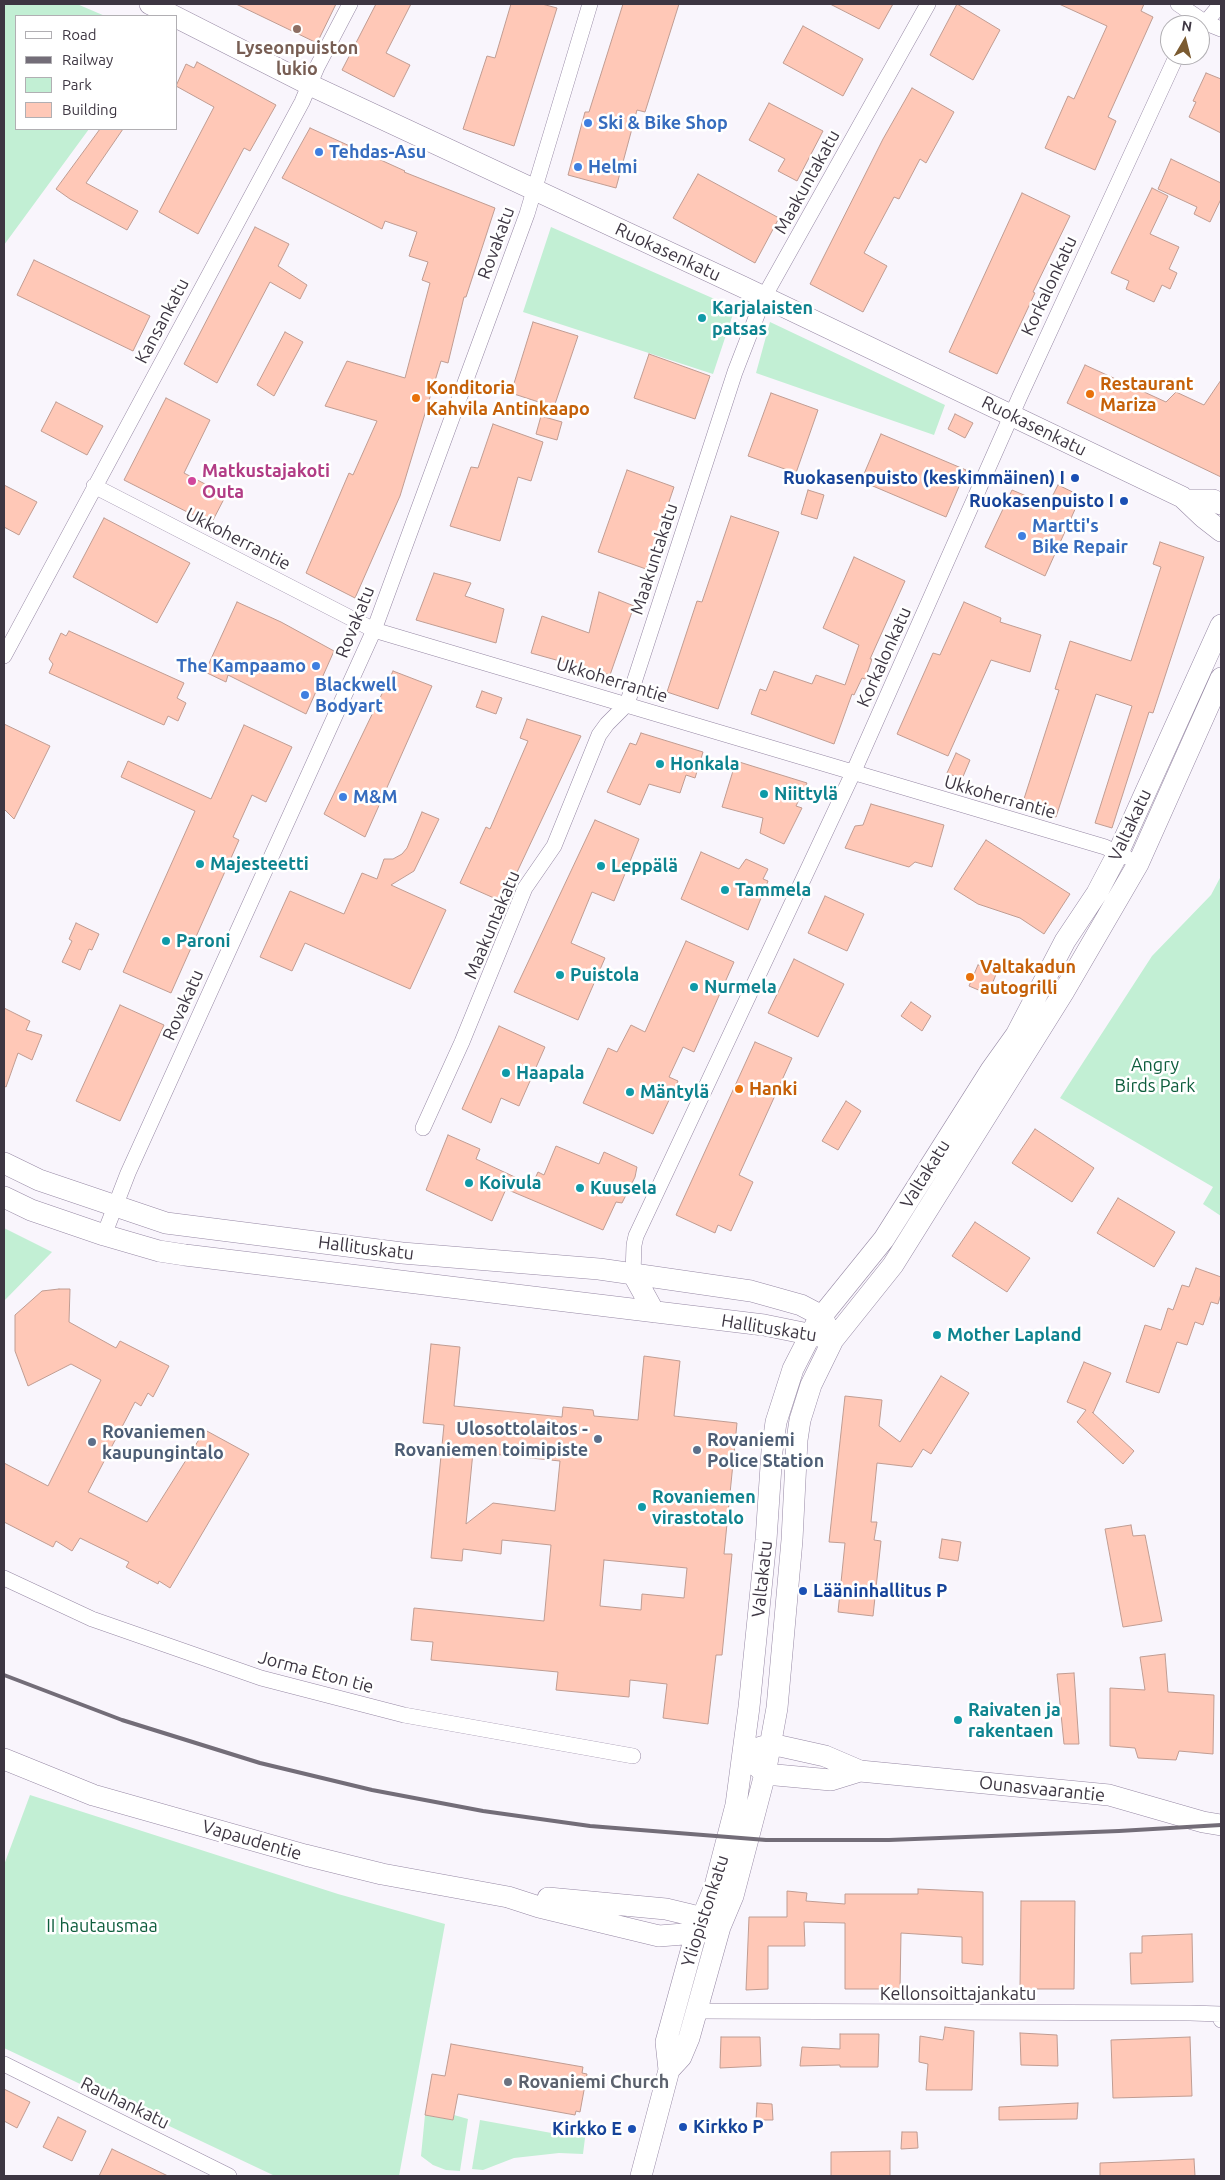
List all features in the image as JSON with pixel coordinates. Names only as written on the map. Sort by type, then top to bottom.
[{"type":"street","name":"Ruokasenkatu","points":[[150,4],[172,15]]},
{"type":"street","name":"Kansankatu","points":[[4,656],[310,85],[350,4]]},
{"type":"street","name":"Rovakatu","points":[[104,1235],[128,1173],[374,630],[535,189],[590,4]]},
{"type":"street","name":"Maakuntakatu","points":[[423,1128],[462,1042],[525,888],[554,846],[600,735],[607,724],[626,704],[735,372],[764,297],[928,4]]},
{"type":"street","points":[[1178,4],[1190,15]]},
{"type":"street","points":[[1210,17],[1221,4]]},
{"type":"street","name":"Ruokasenkatu","points":[[178,18],[310,85],[764,297],[1186,500],[1203,518],[1221,531]]},
{"type":"street","name":"Korkalonkatu","points":[[633,1274],[636,1236],[853,774],[1011,416],[1172,65]]},
{"type":"street","name":"Ukkoherrantie","points":[[94,486],[374,630],[1118,852],[1138,864]]},
{"type":"street","name":"Ruokasenkatu","points":[[1186,500],[1213,500],[1221,504]]},
{"type":"street","name":"Valtakatu","points":[[744,1752],[775,1432],[793,1369],[816,1325],[884,1239],[991,1070],[1016,1035],[1065,941],[1097,893],[1118,852],[1221,625]]},
{"type":"street","name":"Valtakatu","points":[[765,1774],[777,1708],[792,1540],[797,1440],[808,1393],[833,1340],[868,1299],[903,1249],[1063,993],[1138,864],[1221,678]]},
{"type":"street","name":"Hallituskatu","points":[[4,1163],[39,1180],[166,1223],[402,1253],[599,1269],[752,1291],[801,1305],[816,1325],[833,1340]]},
{"type":"street","name":"Hallituskatu","points":[[4,1197],[30,1210],[104,1235],[185,1255],[764,1325],[816,1325]]},
{"type":"street","points":[[366,1249],[380,1278],[402,1253]]},
{"type":"street","points":[[633,1274],[654,1312]]},
{"type":"street","name":"Jorma Eton tie","points":[[4,1578],[92,1619],[261,1678],[404,1715],[633,1756]]},
{"type":"street","name":"Ounasvaarantie","points":[[744,1752],[771,1744],[825,1756],[860,1770],[1109,1795],[1218,1825]]},
{"type":"street","points":[[744,1752],[765,1774]]},
{"type":"street","name":"Yliopistonkatu","points":[[669,2070],[681,2057],[689,2038],[696,2011],[706,1927],[736,1805],[744,1752]]},
{"type":"street","name":"Vapaudentie","points":[[4,1759],[93,1795],[305,1855],[382,1874],[508,1897],[538,1907],[659,1936],[706,1927]]},
{"type":"street","name":"Ounasvaarantie","points":[[765,1774],[831,1780],[860,1770]]},
{"type":"street","name":"Yliopistonkatu","points":[[641,2176],[669,2070],[666,2042],[706,1927],[733,1896],[765,1774]]},
{"type":"street","name":"Kellonsoittajankatu","points":[[696,2011],[1221,2014]]},
{"type":"street","points":[[1221,2014],[1221,2020]]},
{"type":"street","name":"Rauhankatu","points":[[4,2064],[230,2176]]},
{"type":"green space","points":[[4,4],[77,4],[103,15],[15,15],[15,130],[88,130],[4,245]]},
{"type":"green space","points":[[551,227],[735,308],[713,374],[523,312]]},
{"type":"green space","points":[[770,322],[945,405],[934,435],[756,373]]},
{"type":"green space","name":"Angry Birds Park","points":[[1221,876],[1221,1216],[1203,1204],[1213,1187],[1060,1098],[1152,956],[1211,895]]},
{"type":"green space","points":[[4,1228],[52,1252],[4,1301]]},
{"type":"green space","name":"II hautausmaa","points":[[30,1795],[338,1894],[445,1924],[399,2176],[275,2176],[4,2048],[4,1865]]},
{"type":"green space","points":[[425,2115],[453,2120],[454,2115],[468,2119],[460,2171],[446,2170],[433,2165],[421,2156]]},
{"type":"green space","points":[[480,2120],[579,2138],[582,2129],[586,2130],[583,2154],[559,2153],[514,2158],[483,2170],[472,2169]]},
{"type":"building","name":"Lyseonpuiston lukio","points":[[236,4],[336,4],[317,43]]},
{"type":"building","points":[[376,4],[411,4],[386,53],[410,65],[394,97],[342,70]]},
{"type":"building","points":[[511,4],[542,4],[557,8],[514,146],[463,129],[487,56],[495,58]]},
{"type":"building","points":[[623,4],[679,4],[645,112],[637,110],[616,188],[568,175],[585,112],[589,112]]},
{"type":"building","points":[[830,4],[893,4],[879,29]]},
{"type":"building","points":[[957,4],[1000,30],[973,80],[930,55]]},
{"type":"building","points":[[1059,4],[1144,4],[1141,11],[1153,17],[1108,117],[1116,121],[1095,170],[1045,148],[1068,96],[1074,99],[1107,26]]},
{"type":"building","points":[[803,26],[863,59],[843,96],[783,63]]},
{"type":"building","points":[[197,62],[276,105],[250,151],[244,148],[198,234],[159,212],[214,107],[178,87],[178,82],[186,64],[194,68]]},
{"type":"building","points":[[1206,73],[1221,79],[1221,133],[1189,117],[1196,102],[1193,101]]},
{"type":"building","points":[[912,88],[954,112],[926,163],[920,159],[899,199],[894,197],[864,253],[887,266],[863,312],[810,284],[883,139]]},
{"type":"building","points":[[769,103],[823,131],[797,181],[778,171],[785,159],[749,140]]},
{"type":"building","points":[[310,128],[404,172],[495,208],[466,297],[464,297],[448,363],[441,361],[400,496],[355,598],[306,573],[349,473],[353,475],[377,421],[325,406],[347,361],[405,378],[430,283],[422,280],[428,262],[409,256],[417,232],[385,221],[382,229],[282,178]]},
{"type":"building","points":[[99,130],[122,130],[86,183],[138,211],[127,230],[70,199],[56,189]]},
{"type":"building","points":[[1171,159],[1221,183],[1221,199],[1210,222],[1194,214],[1197,207],[1158,189]]},
{"type":"building","points":[[698,174],[779,218],[755,263],[673,218]]},
{"type":"building","points":[[1152,188],[1168,196],[1150,234],[1179,247],[1169,269],[1177,273],[1170,289],[1162,285],[1154,302],[1126,289],[1129,281],[1111,273]]},
{"type":"building","points":[[1022,193],[1070,216],[1033,292],[1035,293],[997,374],[949,352]]},
{"type":"building","points":[[255,227],[289,244],[278,266],[307,285],[300,299],[270,282],[217,383],[184,364]]},
{"type":"building","points":[[34,260],[150,316],[133,351],[17,295]]},
{"type":"building","points":[[533,322],[578,336],[554,407],[511,393]]},
{"type":"building","points":[[285,332],[303,342],[274,396],[257,385]]},
{"type":"building","points":[[649,354],[710,376],[695,419],[634,398]]},
{"type":"building","points":[[1085,365],[1166,402],[1176,392],[1204,405],[1221,380],[1221,477],[1067,403]]},
{"type":"building","points":[[771,393],[818,410],[796,473],[748,456]]},
{"type":"building","points":[[166,398],[210,420],[184,473],[226,495],[211,524],[124,480]]},
{"type":"building","points":[[56,402],[103,426],[87,455],[41,431]]},
{"type":"building","points":[[955,414],[973,423],[965,438],[948,429]]},
{"type":"building","points":[[541,416],[562,422],[557,440],[536,434]]},
{"type":"building","points":[[493,424],[543,442],[531,481],[518,477],[500,541],[450,526],[471,467],[478,468]]},
{"type":"building","points":[[881,434],[966,470],[946,517],[861,481]]},
{"type":"building","points":[[627,470],[674,487],[646,569],[598,552]]},
{"type":"building","points":[[4,485],[37,502],[19,535],[4,527]]},
{"type":"building","points":[[1058,485],[1081,496],[1045,576],[985,547],[1012,490],[1048,505]]},
{"type":"building","points":[[808,490],[824,495],[817,519],[801,514]]},
{"type":"building","points":[[731,516],[779,532],[718,709],[667,692],[697,601],[702,602]]},
{"type":"building","points":[[104,518],[190,563],[157,623],[73,577]]},
{"type":"building","points":[[1160,542],[1204,557],[1153,713],[1149,712],[1112,828],[1095,823],[1132,706],[1096,694],[1056,817],[1022,805],[1059,690],[1055,689],[1070,641],[1131,661],[1161,567],[1153,564]]},
{"type":"building","points":[[854,557],[905,581],[870,659],[872,659],[865,679],[862,678],[854,695],[852,694],[834,744],[751,714],[760,689],[766,691],[774,671],[812,684],[816,675],[845,685],[859,645],[823,628]]},
{"type":"building","points":[[434,573],[471,583],[465,596],[504,609],[496,643],[416,620]]},
{"type":"building","points":[[599,592],[634,606],[610,675],[531,653],[542,616],[589,633]]},
{"type":"building","points":[[237,602],[281,622],[334,651],[306,714],[228,675],[226,682],[205,672]]},
{"type":"building","points":[[964,602],[1001,618],[1000,622],[1041,635],[1030,672],[991,660],[948,756],[897,734],[933,653],[940,655]]},
{"type":"building","points":[[69,631],[184,683],[177,698],[186,703],[178,721],[168,716],[164,725],[49,673],[53,664],[49,659],[61,633],[66,636]]},
{"type":"building","points":[[393,671],[432,686],[365,837],[324,814]]},
{"type":"building","points":[[482,691],[502,698],[496,714],[476,707]]},
{"type":"building","points":[[527,719],[581,736],[503,902],[460,883],[486,827],[490,829],[528,741],[520,738]]},
{"type":"building","points":[[4,724],[50,746],[14,819],[4,809]]},
{"type":"building","points":[[244,725],[292,747],[266,802],[252,795],[233,837],[239,840],[171,993],[123,972],[195,811],[121,777],[128,761],[211,799]]},
{"type":"building","name":"Honkala","points":[[641,733],[703,752],[695,778],[686,775],[680,793],[649,784],[640,805],[607,792],[630,743],[636,745]]},
{"type":"building","points":[[956,753],[970,760],[962,779],[947,773]]},
{"type":"building","name":"Niittylä","points":[[736,761],[807,783],[796,806],[802,808],[784,844],[760,833],[763,818],[722,807]]},
{"type":"building","points":[[871,804],[944,825],[932,867],[915,862],[909,867],[845,848],[855,826],[863,825]]},
{"type":"building","points":[[422,812],[439,819],[414,871],[391,885],[446,910],[410,989],[305,943],[292,971],[260,957],[290,891],[344,914],[362,873],[377,879],[384,859],[393,859],[402,854],[407,848]]},
{"type":"building","points":[[595,820],[639,839],[614,901],[592,892],[571,943],[605,958],[578,1020],[514,992]]},
{"type":"building","points":[[986,840],[1070,894],[1044,934],[1020,918],[978,904],[954,889]]},
{"type":"building","name":"Tammela","points":[[701,852],[739,869],[746,859],[768,869],[763,879],[768,881],[748,930],[681,899]]},
{"type":"building","points":[[825,896],[864,914],[847,951],[808,933]]},
{"type":"building","points":[[76,923],[99,934],[92,950],[89,949],[80,970],[62,962],[72,941],[69,939]]},
{"type":"building","points":[[686,941],[734,962],[694,1052],[683,1047],[669,1077],[678,1081],[653,1134],[583,1103],[608,1048],[617,1052],[631,1025],[645,1032]]},
{"type":"building","points":[[794,959],[844,984],[818,1037],[768,1013]]},
{"type":"building","points":[[978,965],[997,972],[988,994],[969,986]]},
{"type":"building","points":[[911,1002],[931,1016],[922,1031],[901,1016]]},
{"type":"building","points":[[120,1005],[164,1025],[120,1121],[76,1101]]},
{"type":"building","points":[[4,1008],[30,1021],[26,1030],[42,1035],[32,1060],[18,1053],[6,1087],[4,1086]]},
{"type":"building","name":"Haapala","points":[[499,1026],[545,1047],[519,1106],[501,1098],[491,1123],[462,1109]]},
{"type":"building","points":[[755,1042],[792,1058],[739,1175],[753,1182],[731,1231],[718,1225],[715,1233],[676,1215]]},
{"type":"building","points":[[846,1101],[861,1111],[838,1150],[822,1141]]},
{"type":"building","points":[[1035,1129],[1094,1168],[1072,1202],[1012,1163]]},
{"type":"building","points":[[448,1135],[480,1149],[476,1159],[532,1185],[538,1172],[544,1175],[556,1146],[599,1164],[604,1152],[637,1167],[635,1177],[622,1203],[616,1202],[603,1230],[506,1189],[492,1221],[426,1190]]},
{"type":"building","points":[[1118,1198],[1175,1232],[1154,1267],[1097,1233]]},
{"type":"building","points":[[975,1222],[1030,1258],[1007,1292],[952,1256]]},
{"type":"building","points":[[1196,1268],[1221,1277],[1221,1294],[1218,1304],[1211,1302],[1203,1325],[1195,1322],[1187,1345],[1177,1342],[1159,1393],[1126,1382],[1145,1325],[1161,1330],[1168,1308],[1173,1310],[1182,1285],[1189,1287]]},
{"type":"building","name":"Rovaniemen kaupungintalo","points":[[70,1289],[69,1322],[116,1348],[120,1341],[169,1366],[153,1397],[148,1393],[141,1406],[135,1402],[88,1492],[147,1522],[205,1430],[249,1454],[170,1588],[159,1581],[158,1584],[126,1567],[129,1562],[80,1538],[72,1551],[56,1541],[53,1547],[4,1522],[4,1463],[48,1486],[101,1380],[71,1364],[28,1386],[15,1351],[15,1315],[42,1291]]},
{"type":"building","name":"Rovaniemen virastotalo","points":[[431,1344],[460,1347],[454,1406],[562,1417],[563,1407],[593,1410],[594,1416],[638,1420],[644,1356],[680,1361],[674,1416],[737,1423],[724,1554],[732,1554],[722,1655],[716,1655],[708,1724],[663,1718],[667,1684],[630,1680],[629,1697],[556,1690],[558,1672],[431,1660],[433,1642],[411,1640],[414,1608],[544,1621],[551,1545],[502,1540],[501,1554],[463,1549],[462,1561],[431,1558],[444,1425],[423,1423]],"holes":[[[473,1452],[560,1461],[555,1511],[493,1503],[466,1524]],[[604,1560],[687,1568],[684,1598],[642,1594],[641,1610],[600,1606]]]},
{"type":"building","points":[[1084,1362],[1111,1373],[1093,1413],[1134,1451],[1123,1464],[1077,1422],[1086,1410],[1067,1402]]},
{"type":"building","points":[[941,1376],[969,1393],[931,1454],[923,1449],[912,1467],[877,1463],[871,1522],[877,1522],[874,1540],[881,1541],[873,1616],[838,1612],[845,1543],[829,1542],[845,1396],[882,1400],[879,1426],[900,1442]]},
{"type":"building","points":[[1131,1525],[1133,1536],[1145,1535],[1162,1621],[1123,1627],[1105,1529]]},
{"type":"building","points":[[942,1539],[961,1542],[958,1561],[939,1558]]},
{"type":"building","points":[[1165,1654],[1168,1692],[1214,1695],[1213,1754],[1179,1751],[1176,1760],[1138,1758],[1135,1748],[1110,1746],[1110,1688],[1145,1690],[1140,1657]]},
{"type":"building","points":[[1074,1673],[1079,1744],[1064,1744],[1057,1674]]},
{"type":"building","points":[[918,1889],[983,1892],[983,1965],[962,1963],[962,1937],[901,1933],[900,1989],[845,1989],[845,1923],[804,1922],[805,1946],[768,1946],[768,1989],[746,1990],[749,1917],[787,1917],[787,1891],[807,1893],[806,1901],[845,1904],[845,1894],[918,1894]]},
{"type":"building","points":[[1021,1901],[1075,1901],[1074,1989],[1020,1989]]},
{"type":"building","points":[[1192,1934],[1193,1982],[1131,1984],[1130,1953],[1142,1953],[1142,1936]]},
{"type":"building","points":[[945,2027],[974,2031],[972,2090],[926,2090],[928,2064],[919,2062],[920,2036],[943,2040]]},
{"type":"building","points":[[1020,2033],[1057,2035],[1058,2066],[1021,2065]]},
{"type":"building","points":[[840,2034],[879,2034],[878,2067],[840,2067],[840,2065],[800,2066],[802,2047],[840,2049]]},
{"type":"building","points":[[721,2037],[760,2037],[761,2066],[720,2068]]},
{"type":"building","points":[[1190,2037],[1192,2096],[1113,2098],[1111,2040]]},
{"type":"building","name":"Rovaniemi Church","points":[[451,2044],[583,2067],[582,2073],[587,2074],[580,2112],[576,2111],[575,2115],[458,2094],[453,2120],[425,2115],[432,2074],[445,2076]]},
{"type":"building","points":[[4,2089],[30,2102],[17,2128],[4,2121]]},
{"type":"building","points":[[757,2103],[772,2104],[773,2120],[756,2120]]},
{"type":"building","points":[[1078,2103],[1077,2119],[999,2120],[999,2107]]},
{"type":"building","points":[[58,2117],[86,2131],[72,2161],[43,2147]]},
{"type":"building","points":[[902,2132],[917,2132],[918,2148],[901,2149]]},
{"type":"building","points":[[112,2149],[168,2176],[99,2176]]},
{"type":"building","points":[[890,2151],[890,2176],[831,2176],[831,2152]]},
{"type":"building","points":[[1194,2159],[1195,2176],[1100,2176],[1100,2163]]},
{"type":"railway","points":[[4,1675],[122,1720],[260,1763],[372,1790],[483,1811],[590,1826],[766,1840],[889,1840],[1221,1825]]},
{"type":"place","name":"Lyseonpuiston lukio","points":[[297,29]]},
{"type":"place","name":"Ski & Bike Shop","points":[[588,123]]},
{"type":"place","name":"Tehdas-Asu","points":[[319,152]]},
{"type":"place","name":"Helmi","points":[[578,167]]},
{"type":"place","name":"Karjalaisten patsas","points":[[702,318]]},
{"type":"place","name":"Restaurant Mariza","points":[[1090,394]]},
{"type":"place","name":"Konditoria Kahvila Antinkaapo","points":[[416,398]]},
{"type":"place","name":"Ruokasenpuisto (keskimmäinen) I","points":[[1075,478]]},
{"type":"place","name":"Matkustajakoti Outa","points":[[192,481]]},
{"type":"place","name":"Ruokasenpuisto I","points":[[1124,501]]},
{"type":"place","name":"Martti's Bike Repair","points":[[1022,536]]},
{"type":"place","name":"The Kampaamo","points":[[316,666]]},
{"type":"place","name":"Blackwell Bodyart","points":[[305,695]]},
{"type":"place","name":"Honkala","points":[[660,764]]},
{"type":"place","name":"Niittylä","points":[[764,794]]},
{"type":"place","name":"M&M","points":[[343,797]]},
{"type":"place","name":"Majesteetti","points":[[200,864]]},
{"type":"place","name":"Leppälä","points":[[601,866]]},
{"type":"place","name":"Tammela","points":[[725,890]]},
{"type":"place","name":"Paroni","points":[[166,941]]},
{"type":"place","name":"Puistola","points":[[560,975]]},
{"type":"place","name":"Valtakadun autogrilli","points":[[970,977]]},
{"type":"place","name":"Nurmela","points":[[694,987]]},
{"type":"place","name":"Haapala","points":[[506,1073]]},
{"type":"place","name":"Hanki","points":[[739,1089]]},
{"type":"place","name":"Mäntylä","points":[[630,1092]]},
{"type":"place","name":"Koivula","points":[[469,1183]]},
{"type":"place","name":"Kuusela","points":[[580,1188]]},
{"type":"place","name":"Mother Lapland","points":[[937,1335]]},
{"type":"place","name":"Ulosottolaitos - Rovaniemen toimipiste","points":[[598,1439]]},
{"type":"place","name":"Rovaniemen kaupungintalo","points":[[92,1442]]},
{"type":"place","name":"Rovaniemi Police Station","points":[[697,1450]]},
{"type":"place","name":"Rovaniemen virastotalo","points":[[642,1507]]},
{"type":"place","name":"Lääninhallitus P","points":[[803,1591]]},
{"type":"place","name":"Raivaten ja rakentaen","points":[[958,1720]]},
{"type":"place","name":"Rovaniemi Church","points":[[508,2082]]},
{"type":"place","name":"Kirkko P","points":[[683,2127]]},
{"type":"place","name":"Kirkko E","points":[[632,2129]]}]
